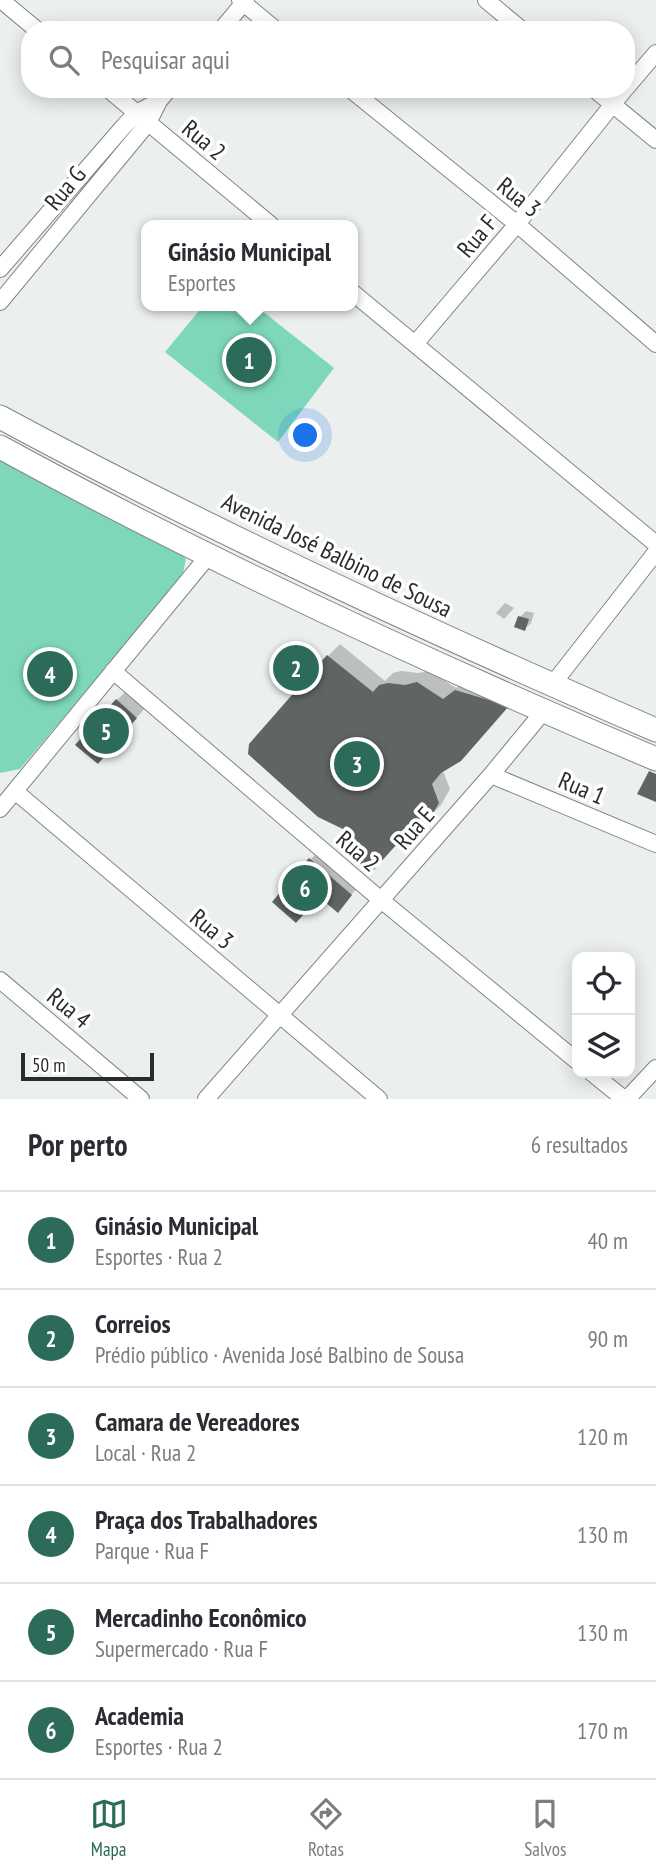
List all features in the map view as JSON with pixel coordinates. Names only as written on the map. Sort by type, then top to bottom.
[{"type":"main road","name":"Avenida José Balbino de Sousa","points":[[0,417],[64,452],[333,585],[656,730]]},
{"type":"main road","points":[[0,447],[322,610],[543,712],[656,759]]},
{"type":"main road","points":[[51,475],[64,452]]},
{"type":"main road","points":[[322,610],[333,585]]},
{"type":"street","points":[[1,0],[26,21]]},
{"type":"street","points":[[486,0],[511,21]]},
{"type":"street","points":[[228,21],[243,1],[266,21]]},
{"type":"street","name":"Rua F","points":[[635,78],[656,53]]},
{"type":"street","name":"Rua 2","points":[[119,98],[265,220]]},
{"type":"street","name":"Rua G","points":[[0,269],[161,98]]},
{"type":"street","name":"Rua 3","points":[[361,98],[517,224],[656,344]]},
{"type":"street","points":[[605,98],[656,140]]},
{"type":"street","name":"Rua F","points":[[415,344],[517,224],[617,98]]},
{"type":"street","name":"Rua G","points":[[0,302],[142,118]]},
{"type":"street","points":[[358,297],[656,544]]},
{"type":"street","points":[[552,685],[656,552]]},
{"type":"street","points":[[0,809],[209,555]]},
{"type":"street","name":"Rua 2","points":[[113,671],[381,900],[572,1057]]},
{"type":"street","name":"Rua E","points":[[206,1099],[491,775],[543,712]]},
{"type":"street","name":"Rua 1","points":[[491,775],[656,844]]},
{"type":"street","name":"Rua 3","points":[[16,792],[379,1099]]},
{"type":"street","name":"Rua 4","points":[[0,979],[141,1099]]},
{"type":"street","points":[[599,1078],[626,1099],[656,1068]]},
{"type":"green space","points":[[199,311],[262,311],[334,368],[278,442],[165,352]]},
{"type":"green space","points":[[0,448],[107,501],[119,523],[171,545],[186,559],[182,578],[20,769],[0,773]]},
{"type":"building","points":[[518,616],[529,619],[525,631],[514,627]]},
{"type":"building","points":[[327,655],[373,692],[379,685],[417,682],[443,699],[455,690],[509,706],[461,761],[441,773],[432,784],[439,803],[429,820],[423,815],[371,873],[352,857],[349,832],[318,817],[248,754],[249,744]]},
{"type":"building","points":[[116,699],[137,718],[98,764],[75,745]]},
{"type":"building","points":[[649,771],[656,774],[656,802],[637,794]]},
{"type":"building","points":[[309,858],[352,895],[338,913],[319,897],[296,923],[272,902]]},
{"type":"place","name":"Ginásio Municipal","points":[[249,360]]},
{"type":"place","name":"Correios","points":[[296,668]]},
{"type":"place","name":"Praça dos Trabalhadores","points":[[50,674]]},
{"type":"place","name":"Mercadinho Econômico","points":[[106,731]]},
{"type":"place","name":"Camara de Vereadores","points":[[357,764]]},
{"type":"place","name":"Academia","points":[[305,888]]}]
